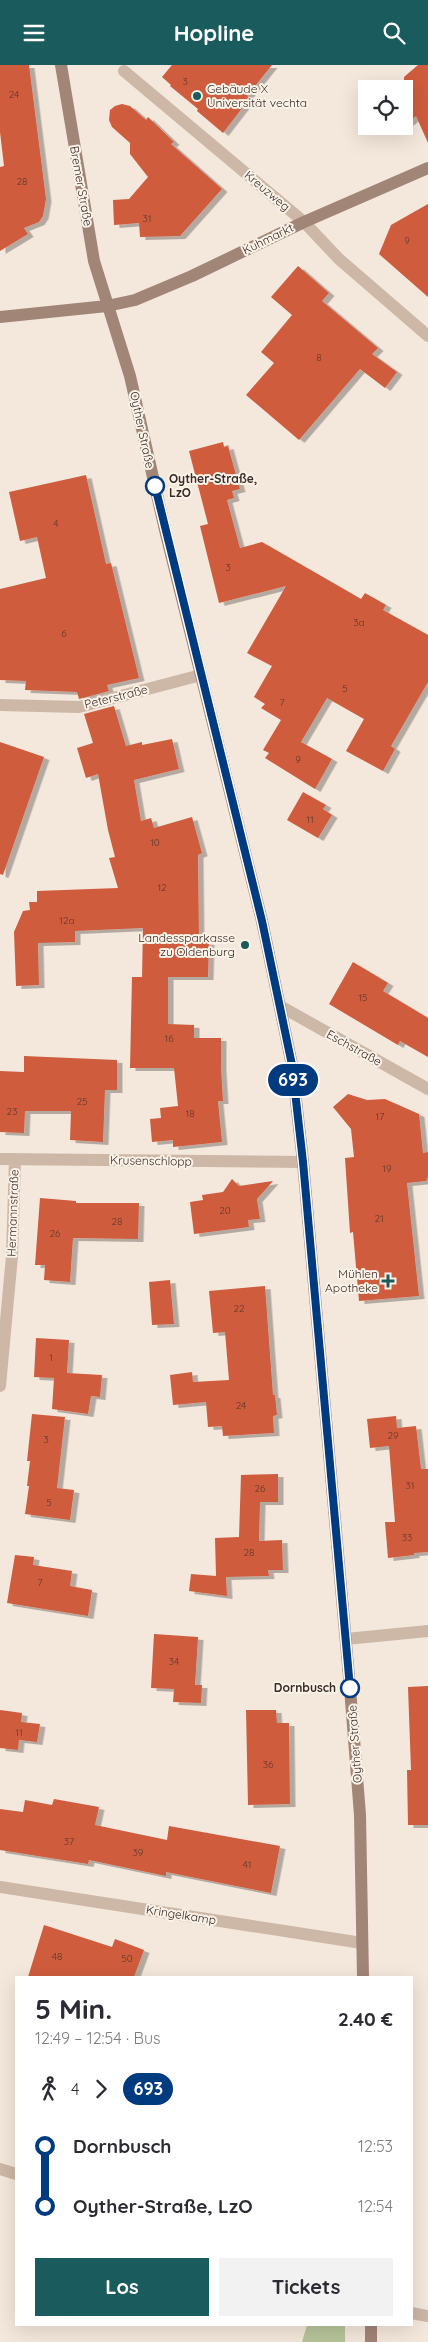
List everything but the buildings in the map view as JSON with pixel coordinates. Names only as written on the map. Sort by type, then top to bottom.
[{"type":"main road","name":"Bremer Straße","points":[[61,65],[94,261],[107,306]]},
{"type":"main road","name":"Kuhmarkt","points":[[0,317],[107,306],[135,300],[192,276],[304,222],[428,168]]},
{"type":"main road","name":"Oyther Straße","points":[[107,306],[130,376],[262,921],[292,1065],[303,1162],[360,1815],[363,1976]]},
{"type":"main road","points":[[371,2326],[371,2342]]},
{"type":"street","name":"Kreuzweg","points":[[124,71],[304,222],[339,259],[428,336]]},
{"type":"street","name":"Peterstraße","points":[[0,705],[79,707],[201,675]]},
{"type":"street","name":"Eschstraße","points":[[280,1007],[428,1089]]},
{"type":"street","name":"Krusenschlopp","points":[[0,1159],[303,1162]]},
{"type":"street","name":"Hermannstraße","points":[[0,1386],[12,1257],[15,1159]]},
{"type":"street","points":[[346,1639],[428,1631]]},
{"type":"street","name":"Kringelkamp","points":[[0,1887],[362,1943]]},
{"type":"street","points":[[0,2169],[15,2174]]},
{"type":"street","points":[[413,2313],[428,2316]]},
{"type":"green space","points":[[307,2326],[345,2326],[345,2342],[302,2342]]},
{"type":"bus line","name":"693","points":[[155,486],[262,921],[292,1065],[303,1162],[350,1688]]},
{"type":"place","name":"Gebäude X Universität vechta","points":[[197,96]]},
{"type":"place","name":"Oyther-Straße, LzO","points":[[155,486]]},
{"type":"place","name":"Landessparkasse zu Oldenburg","points":[[245,945]]},
{"type":"place","name":"Mühlen Apotheke","points":[[388,1281]]},
{"type":"place","name":"Dornbusch","points":[[350,1688]]}]
